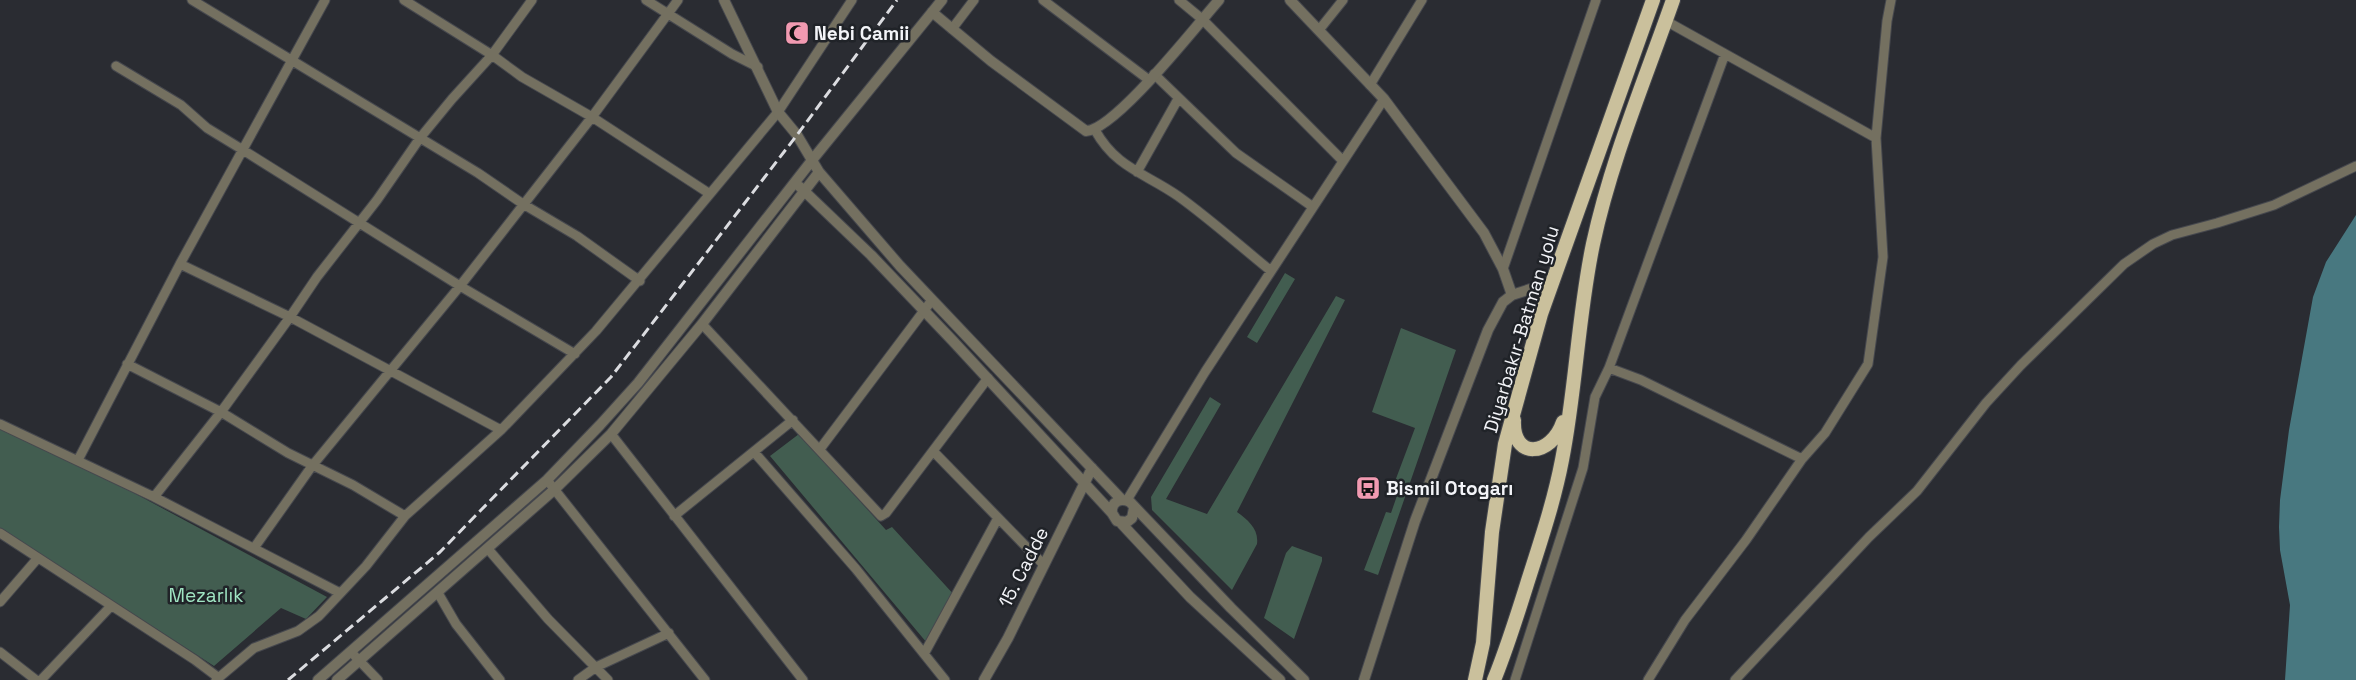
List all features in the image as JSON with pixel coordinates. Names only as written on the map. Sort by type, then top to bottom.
[{"type":"highway","name":"Diyarbakır-Batman yolu","points":[[1475,680],[1483,643],[1498,479],[1504,444],[1552,282],[1653,0]]},
{"type":"highway","points":[[1494,680],[1507,649],[1544,534],[1562,460],[1592,253],[1603,204],[1612,173],[1674,0]]},
{"type":"highway","points":[[1515,404],[1514,431],[1517,439],[1523,446],[1533,449],[1544,448],[1559,433],[1570,400]]},
{"type":"street","points":[[192,0],[478,173],[523,204],[577,236],[640,280]]},
{"type":"street","points":[[78,460],[180,264],[325,0]]},
{"type":"street","points":[[404,0],[492,55],[522,78],[592,116],[710,194]]},
{"type":"street","points":[[154,496],[221,412],[317,277],[360,222],[420,138],[492,55],[532,0]]},
{"type":"street","points":[[646,0],[669,12],[732,54],[758,68]]},
{"type":"street","points":[[254,548],[312,466],[460,286],[592,116],[678,0]]},
{"type":"street","points":[[724,0],[778,112],[797,135],[819,172],[932,300],[1092,468],[1304,680]]},
{"type":"street","points":[[0,534],[195,660],[218,679],[254,648],[298,631],[319,616],[366,566],[405,516],[501,430],[575,354],[640,280],[778,112],[851,0]]},
{"type":"street","points":[[318,680],[547,480],[638,383],[813,159],[942,0]]},
{"type":"street","points":[[952,29],[974,0]]},
{"type":"street","points":[[1043,0],[1151,77],[1178,99],[1236,153],[1313,207]]},
{"type":"street","points":[[1179,0],[1202,19],[1343,161]]},
{"type":"street","points":[[932,12],[991,61],[1086,132],[1095,130],[1128,104],[1220,0]]},
{"type":"street","points":[[1290,0],[1384,99],[1484,233],[1503,269],[1512,295]]},
{"type":"street","points":[[1319,30],[1343,0]]},
{"type":"street","points":[[1370,85],[1422,0]]},
{"type":"street","points":[[1503,269],[1596,0]]},
{"type":"street","points":[[1648,680],[1685,620],[1746,540],[1802,459],[1825,433],[1868,364],[1883,257],[1876,138],[1887,21],[1891,0]]},
{"type":"street","points":[[1666,21],[1876,138]]},
{"type":"street","points":[[1515,680],[1583,468],[1595,398],[1609,368],[1725,54]]},
{"type":"street","points":[[116,66],[181,105],[207,128],[460,286],[575,354]]},
{"type":"street","points":[[1137,172],[1178,99]]},
{"type":"street","points":[[1112,513],[1115,503],[1124,500],[1205,372],[1384,99]]},
{"type":"street","points":[[1095,130],[1112,156],[1192,206],[1271,271]]},
{"type":"street","points":[[1735,680],[1869,537],[1917,490],[1986,403],[2021,365],[2124,264],[2153,244],[2172,235],[2217,223],[2274,204],[2356,166]]},
{"type":"street","points":[[337,680],[488,549],[555,489],[612,434],[702,324],[819,172]]},
{"type":"street","points":[[796,182],[871,255],[988,378],[1112,513],[1114,519],[1120,522],[1190,597],[1280,680]]},
{"type":"street","points":[[180,264],[290,317],[501,430]]},
{"type":"street","points":[[1364,680],[1415,521],[1488,330],[1503,302],[1512,295],[1552,282]]},
{"type":"street","points":[[820,449],[932,300]]},
{"type":"street","points":[[702,324],[881,516],[886,513],[988,378]]},
{"type":"street","points":[[127,364],[221,412],[312,466],[352,485],[405,516]]},
{"type":"street","points":[[1609,368],[1641,380],[1802,459]]},
{"type":"street","points":[[674,516],[793,420]]},
{"type":"street","points":[[0,424],[154,496],[340,593]]},
{"type":"street","points":[[612,434],[803,680]]},
{"type":"street","points":[[933,451],[1044,565]]},
{"type":"street","points":[[754,452],[856,569],[945,680]]},
{"type":"street","name":"15. Cadde","points":[[984,680],[1092,468]]},
{"type":"street","points":[[547,480],[705,680]]},
{"type":"street","points":[[1120,522],[1130,520],[1134,515],[1134,508]]},
{"type":"street","points":[[924,654],[998,518]]},
{"type":"street","points":[[488,549],[548,619],[608,680]]},
{"type":"street","points":[[0,602],[37,559]]},
{"type":"street","points":[[438,593],[456,624],[500,680]]},
{"type":"street","points":[[41,680],[111,606]]},
{"type":"street","points":[[578,680],[596,668],[669,633]]},
{"type":"street","points":[[0,652],[36,680]]},
{"type":"street","points":[[351,652],[378,680]]},
{"type":"green space","points":[[1285,273],[1295,279],[1257,343],[1247,337]]},
{"type":"green space","points":[[1336,296],[1345,300],[1237,512],[1254,529],[1257,544],[1232,590],[1152,510],[1151,497],[1210,397],[1221,404],[1166,499],[1207,514]]},
{"type":"green space","points":[[1401,328],[1456,350],[1378,575],[1364,570],[1386,512],[1391,513],[1400,487],[1394,484],[1415,428],[1372,412]]},
{"type":"green space","name":"Mezarlık","points":[[0,428],[97,473],[327,597],[306,619],[281,608],[214,666],[0,528]]},
{"type":"green space","points":[[799,434],[886,530],[892,527],[956,597],[927,643],[770,456]]},
{"type":"green space","points":[[1292,546],[1322,557],[1294,639],[1264,618],[1286,553]]},
{"type":"water","points":[[2356,215],[2356,680],[2285,680],[2290,605],[2280,550],[2279,527],[2280,500],[2289,430],[2313,297],[2326,262]]},
{"type":"railway","points":[[288,680],[440,552],[611,377],[797,135],[897,0]]},
{"type":"place","name":"Nebi Camii","points":[[797,33]]},
{"type":"place","name":"Bismil Otogarı","points":[[1368,488]]}]
